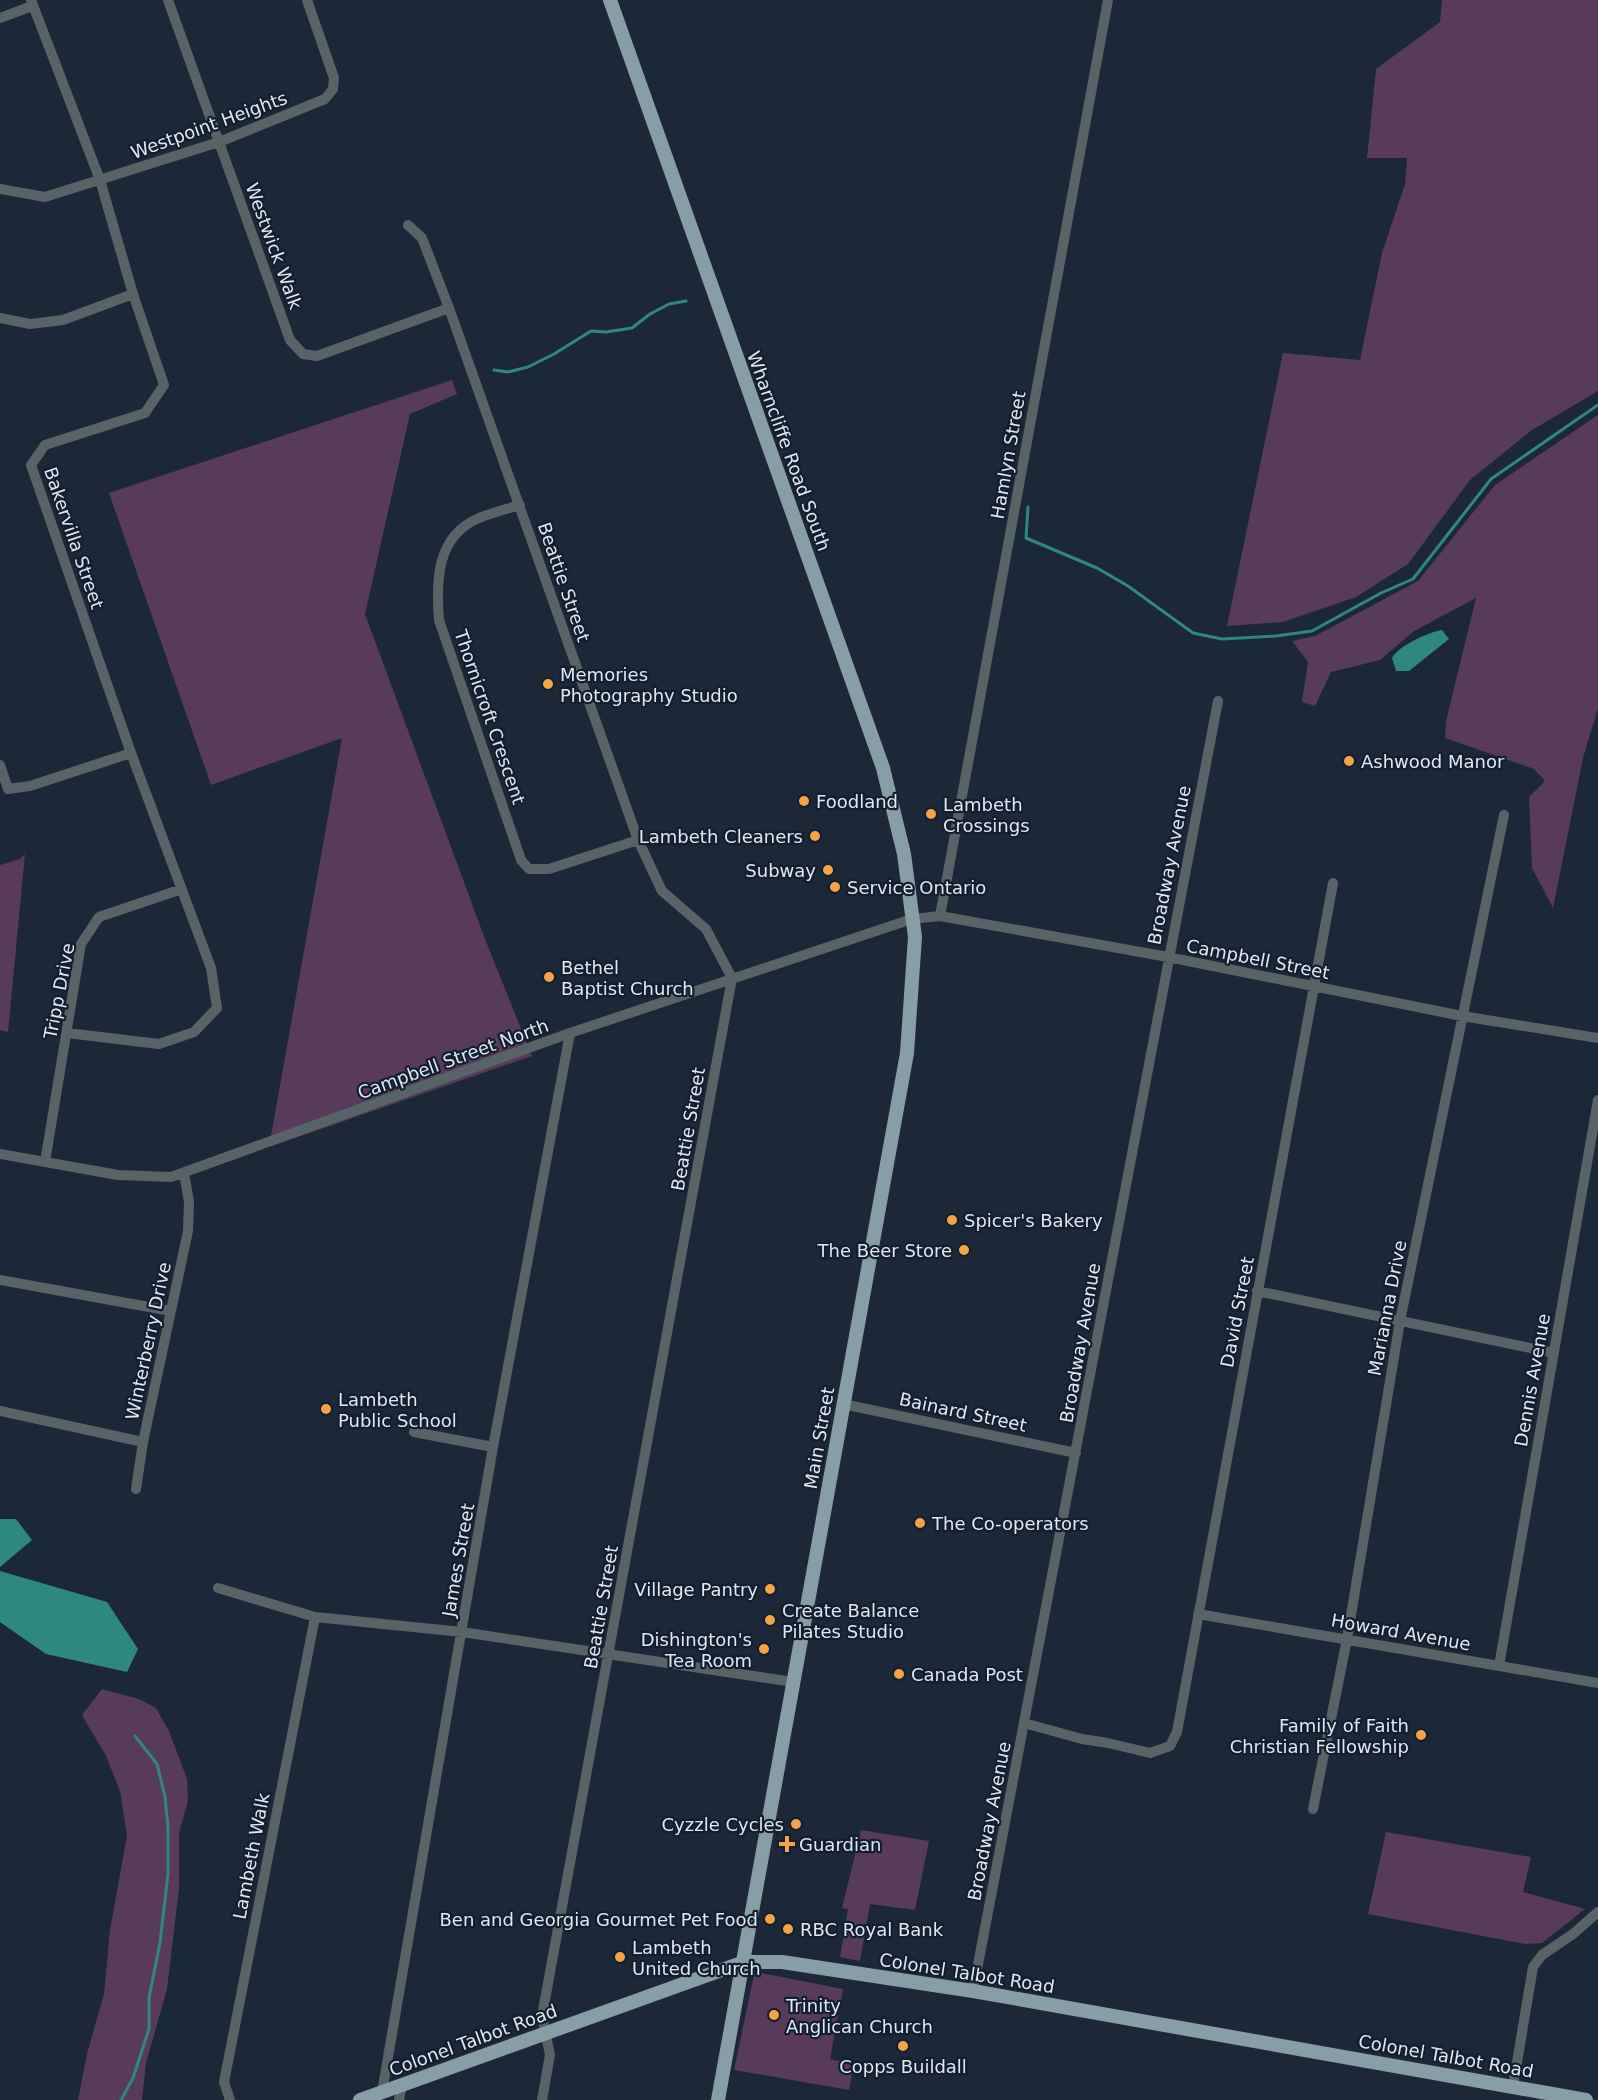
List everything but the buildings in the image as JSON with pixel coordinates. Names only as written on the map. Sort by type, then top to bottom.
[{"type":"main road","name":"Wharncliffe Road South","points":[[610,0],[883,768],[904,854],[912,919]]},
{"type":"main road","name":"Main Street","points":[[718,2100],[907,1053],[915,937],[912,919]]},
{"type":"main road","name":"Colonel Talbot Road","points":[[360,2100],[744,1962],[782,1962],[973,1991],[1586,2100]]},
{"type":"street","name":"Westwick Walk","points":[[168,0],[290,340],[303,354],[317,356],[449,308]]},
{"type":"street","name":"Westpoint Heights","points":[[0,189],[45,197],[219,142],[325,99],[333,89],[334,78],[307,0]]},
{"type":"street","name":"Hamlyn Street","points":[[939,916],[1108,0]]},
{"type":"street","points":[[0,18],[32,3]]},
{"type":"street","name":"Bakervilla Street","points":[[32,3],[100,180],[133,294],[164,385],[145,413],[45,445],[31,465],[131,753],[211,968],[217,1008],[194,1032],[159,1044],[67,1033]]},
{"type":"street","name":"Beattie Street","points":[[408,225],[422,238],[449,308],[638,840],[662,891],[706,929],[732,978],[542,2016],[550,2055],[542,2100]]},
{"type":"street","points":[[0,318],[30,324],[63,320],[133,294]]},
{"type":"street","name":"Thornicroft Crescent","points":[[520,505],[477,519],[458,531],[445,550],[437,585],[439,620],[521,860],[529,868],[549,869],[638,840]]},
{"type":"street","name":"Broadway Avenue","points":[[973,1991],[1076,1453],[1167,957],[1218,701]]},
{"type":"street","points":[[0,765],[8,789],[30,786],[131,753]]},
{"type":"street","name":"Marianna Drive","points":[[1313,1809],[1347,1639],[1400,1321],[1504,815]]},
{"type":"street","name":"David Street","points":[[1024,1723],[1082,1739],[1150,1753],[1170,1746],[1177,1732],[1333,883]]},
{"type":"street","name":"Tripp Drive","points":[[45,1161],[81,944],[99,917],[182,889]]},
{"type":"street","name":"Campbell Street","points":[[912,919],[939,916],[1167,957],[1462,1016],[1598,1038]]},
{"type":"street","name":"Campbell Street North","points":[[0,1154],[118,1175],[171,1178],[570,1033],[912,919]]},
{"type":"street","name":"James Street","points":[[382,2092],[493,1447],[570,1033]]},
{"type":"street","name":"Dennis Avenue","points":[[1499,1666],[1598,1100]]},
{"type":"street","name":"Winterberry Drive","points":[[0,1411],[143,1442],[188,1231],[189,1202],[184,1173]]},
{"type":"street","points":[[0,1280],[171,1311]]},
{"type":"street","points":[[1257,1292],[1554,1353]]},
{"type":"street","name":"Bainard Street","points":[[843,1404],[1076,1453]]},
{"type":"street","points":[[414,1432],[493,1447]]},
{"type":"street","points":[[136,1489],[143,1442]]},
{"type":"street","points":[[218,1588],[315,1617],[462,1632],[793,1682]]},
{"type":"street","name":"Howard Avenue","points":[[1198,1614],[1598,1683]]},
{"type":"street","name":"Lambeth Walk","points":[[230,2100],[224,2082],[315,1617]]},
{"type":"street","points":[[1513,2086],[1533,1967],[1542,1955],[1573,1934],[1598,1912]]},
{"type":"street","points":[[399,2100],[402,2085]]},
{"type":"shaded area","points":[[1442,0],[1598,0],[1598,391],[1532,430],[1470,480],[1408,564],[1356,597],[1283,622],[1227,626],[1283,353],[1360,360],[1382,253],[1405,184],[1407,158],[1367,158],[1376,69],[1440,22]]},
{"type":"shaded area","points":[[452,380],[457,394],[410,414],[365,614],[485,939],[532,1056],[269,1147],[342,738],[211,785],[109,493]]},
{"type":"shaded area","points":[[1598,415],[1598,708],[1583,758],[1553,908],[1532,868],[1529,797],[1545,781],[1534,769],[1445,738],[1446,721],[1476,598],[1414,631],[1380,660],[1331,672],[1315,706],[1302,702],[1308,662],[1292,641],[1315,636],[1418,581],[1495,485]]},
{"type":"shaded area","points":[[1442,630],[1449,639],[1409,671],[1396,671],[1392,658],[1395,653],[1414,640]]},
{"type":"shaded area","points":[[25,854],[8,1032],[0,1030],[0,865],[20,859]]},
{"type":"shaded area","points":[[0,1519],[16,1519],[32,1540],[0,1567]]},
{"type":"shaded area","points":[[0,1571],[107,1602],[138,1649],[127,1672],[46,1654],[0,1622]]},
{"type":"shaded area","points":[[102,1689],[139,1699],[156,1708],[169,1731],[187,1779],[188,1801],[179,1833],[179,1888],[167,1989],[146,2063],[142,2100],[78,2100],[87,2054],[104,1994],[110,1930],[127,1836],[120,1791],[106,1756],[82,1715]]},
{"type":"shaded area","points":[[861,1830],[929,1841],[915,1910],[870,1904],[860,1961],[840,1957],[848,1909],[842,1908]]},
{"type":"shaded area","points":[[1386,1832],[1531,1857],[1523,1892],[1585,1909],[1542,1943],[1525,1944],[1368,1914]]},
{"type":"shaded area","points":[[761,1973],[843,1989],[830,2059],[854,2065],[849,2090],[734,2070],[754,1975]]},
{"type":"waterway","points":[[494,370],[508,372],[528,367],[591,331],[606,332],[632,328],[650,314],[669,304],[686,301]]},
{"type":"waterway","points":[[1028,507],[1026,538],[1097,568],[1128,586],[1193,633],[1222,639],[1312,631],[1381,593],[1413,579],[1491,479],[1598,405]]},
{"type":"waterway","points":[[121,2100],[133,2078],[149,2029],[149,1998],[160,1943],[168,1874],[165,1797],[157,1764],[135,1736]]},
{"type":"place","name":"Memories Photography Studio","points":[[548,684]]},
{"type":"place","name":"Ashwood Manor","points":[[1349,761]]},
{"type":"place","name":"Foodland","points":[[804,801]]},
{"type":"place","name":"Lambeth Crossings","points":[[931,814]]},
{"type":"place","name":"Lambeth Cleaners","points":[[815,836]]},
{"type":"place","name":"Subway","points":[[828,870]]},
{"type":"place","name":"Service Ontario","points":[[835,887]]},
{"type":"place","name":"Bethel Baptist Church","points":[[549,977]]},
{"type":"place","name":"Spicer's Bakery","points":[[952,1220]]},
{"type":"place","name":"The Beer Store","points":[[964,1250]]},
{"type":"place","name":"Lambeth Public School","points":[[326,1409]]},
{"type":"place","name":"The Co-operators","points":[[920,1523]]},
{"type":"place","name":"Village Pantry","points":[[770,1589]]},
{"type":"place","name":"Create Balance Pilates Studio","points":[[770,1620]]},
{"type":"place","name":"Dishington's Tea Room","points":[[764,1649]]},
{"type":"place","name":"Canada Post","points":[[899,1674]]},
{"type":"place","name":"Family of Faith Christian Fellowship","points":[[1421,1735]]},
{"type":"place","name":"Cyzzle Cycles","points":[[796,1824]]},
{"type":"place","name":"Guardian","points":[[787,1844]]},
{"type":"place","name":"Ben and Georgia Gourmet Pet Food","points":[[770,1919]]},
{"type":"place","name":"RBC Royal Bank","points":[[788,1929]]},
{"type":"place","name":"Lambeth United Church","points":[[620,1957]]},
{"type":"place","name":"Trinity Anglican Church","points":[[774,2015]]},
{"type":"place","name":"Copps Buildall","points":[[903,2046]]}]
